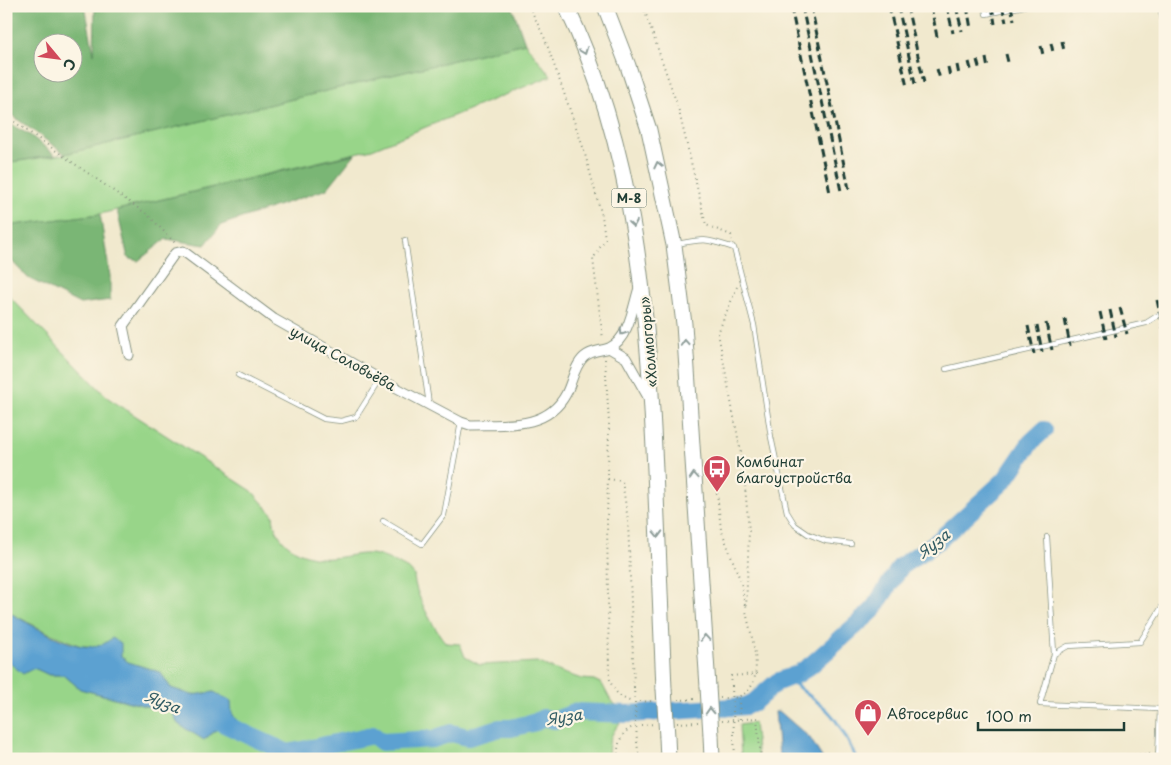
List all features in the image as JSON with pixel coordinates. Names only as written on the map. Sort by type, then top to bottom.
[{"type":"highway","name":"«Холмогоры»","points":[[566,6],[596,80],[614,136],[629,199],[642,279],[652,405],[665,697]]},
{"type":"highway","name":"М-8","points":[[605,6],[628,66],[649,130],[674,245],[684,324],[704,693],[711,735],[712,759]]},
{"type":"highway","name":"М-8","points":[[665,697],[668,759]]},
{"type":"street","name":"улица Соловьёва","points":[[183,251],[274,319],[380,379],[470,425],[518,423],[548,416],[566,394],[583,358],[606,348],[620,337],[627,326],[642,279]]},
{"type":"street","points":[[129,355],[123,326],[174,253],[183,251]]},
{"type":"street","points":[[606,348],[626,358],[652,405]]},
{"type":"lane","points":[[985,6],[986,14],[1024,6]]},
{"type":"lane","points":[[1160,6],[1165,30]]},
{"type":"lane","points":[[674,245],[700,239],[710,239],[734,248],[754,325],[771,436],[788,512],[795,525],[808,534],[826,541],[851,544]]},
{"type":"lane","points":[[404,240],[429,405]]},
{"type":"lane","points":[[946,369],[1146,323],[1165,311]]},
{"type":"lane","points":[[238,375],[324,419],[341,421],[356,417],[380,379]]},
{"type":"lane","points":[[383,521],[422,544],[444,515],[461,422]]},
{"type":"lane","points":[[1047,537],[1054,654],[1040,704],[1160,709],[1158,756]]},
{"type":"lane","points":[[1054,654],[1068,646],[1140,642],[1165,602]]},
{"type":"path","points":[[529,6],[545,38],[580,138],[602,216],[605,239],[593,259],[606,348],[609,676],[614,691],[624,699],[633,702]]},
{"type":"path","points":[[644,6],[678,107],[706,225],[731,235],[734,248]]},
{"type":"path","points":[[6,116],[148,215],[183,251]]},
{"type":"path","points":[[737,287],[718,333],[743,464],[749,531],[746,610]]},
{"type":"path","points":[[608,479],[622,481],[628,520],[634,687],[639,759]]},
{"type":"path","points":[[717,493],[720,528],[741,582],[757,674],[752,686],[739,697],[719,698]]},
{"type":"path","points":[[735,759],[731,676],[757,674]]},
{"type":"path","points":[[640,702],[704,693]]},
{"type":"path","points":[[739,697],[740,720]]},
{"type":"path","points":[[618,759],[620,739],[626,731],[635,726]]},
{"type":"path","points":[[1029,759],[1158,756]]},
{"type":"green space","points":[[6,6],[85,6],[94,54],[95,6],[512,6],[525,43],[65,154],[6,111]]},
{"type":"green space","points":[[525,43],[551,76],[372,149],[100,214],[6,226],[6,163],[65,154]]},
{"type":"green space","points":[[6,122],[30,135],[55,155],[6,163]]},
{"type":"green space","points":[[355,154],[327,189],[221,225],[205,245],[166,239],[138,261],[128,258],[117,210]]},
{"type":"green space","points":[[100,214],[110,276],[110,300],[80,304],[28,278],[6,255],[6,226]]},
{"type":"green space","points":[[6,293],[108,398],[252,491],[273,515],[277,532],[294,550],[320,558],[370,554],[391,560],[410,570],[414,575],[417,591],[441,637],[446,643],[460,644],[465,657],[480,665],[537,662],[563,673],[582,679],[594,680],[602,684],[611,701],[628,714],[612,734],[608,752],[609,759],[6,759],[6,660],[23,673],[34,668],[49,675],[64,675],[80,689],[161,710],[171,710],[231,733],[214,692],[192,695],[171,688],[160,672],[128,662],[121,656],[99,646],[81,646],[49,633],[6,611]]},
{"type":"green space","points":[[754,723],[758,759],[745,759],[741,756],[739,725]]},
{"type":"water","points":[[6,611],[51,635],[76,645],[98,646],[112,638],[121,643],[121,656],[128,662],[160,672],[171,688],[192,695],[214,692],[231,701],[232,713],[243,731],[231,733],[217,729],[204,740],[178,724],[171,710],[161,710],[80,689],[64,675],[49,675],[34,668],[23,674],[6,660]]},
{"type":"water","points":[[779,711],[810,738],[823,759],[788,759],[785,755],[779,755],[775,712]]},
{"type":"waterway","name":"Яуза","points":[[220,722],[288,753],[373,735],[382,742],[433,739],[451,733],[468,737],[500,728],[511,728],[536,722],[543,718],[555,720],[577,712],[628,714],[746,706],[754,702],[777,682],[798,674],[811,665],[872,611],[901,566],[938,541],[1005,480],[1031,442],[1044,430]]},
{"type":"waterway","points":[[789,677],[798,687],[833,716],[857,759]]},
{"type":"railway","points":[[802,6],[841,191]]},
{"type":"railway","points":[[811,6],[849,189]]},
{"type":"railway","points":[[889,6],[907,87]]},
{"type":"railway","points":[[898,6],[915,84]]},
{"type":"railway","points":[[907,6],[924,83]]},
{"type":"railway","points":[[931,6],[937,37]]},
{"type":"railway","points":[[947,6],[953,33]]},
{"type":"railway","points":[[956,6],[962,31]]},
{"type":"railway","points":[[967,6],[971,29]]},
{"type":"railway","points":[[992,6],[995,24]]},
{"type":"railway","points":[[1002,6],[1006,22]]},
{"type":"railway","points":[[1011,6],[1014,20]]},
{"type":"railway","points":[[791,7],[830,193]]},
{"type":"railway","points":[[1062,41],[1064,51]]},
{"type":"railway","points":[[1051,43],[1053,52]]},
{"type":"railway","points":[[1041,46],[1043,55]]},
{"type":"railway","points":[[1006,54],[1008,62]]},
{"type":"railway","points":[[986,58],[988,69]]},
{"type":"railway","points":[[977,60],[980,71]]},
{"type":"railway","points":[[969,62],[972,73]]},
{"type":"railway","points":[[957,65],[959,75]]},
{"type":"railway","points":[[948,67],[950,77]]},
{"type":"railway","points":[[937,69],[940,79]]},
{"type":"railway","points":[[1157,300],[1163,328]]},
{"type":"railway","points":[[1120,308],[1127,334]]},
{"type":"railway","points":[[1110,310],[1116,337]]},
{"type":"railway","points":[[1100,312],[1106,339]]},
{"type":"railway","points":[[1065,319],[1070,346]]},
{"type":"railway","points":[[1046,323],[1052,350]]},
{"type":"railway","points":[[1037,325],[1042,352]]},
{"type":"railway","points":[[1028,326],[1034,354]]},
{"type":"place","name":"Комбинат благоустройства","points":[[717,493]]},
{"type":"place","name":"Автосервис","points":[[868,737]]}]
